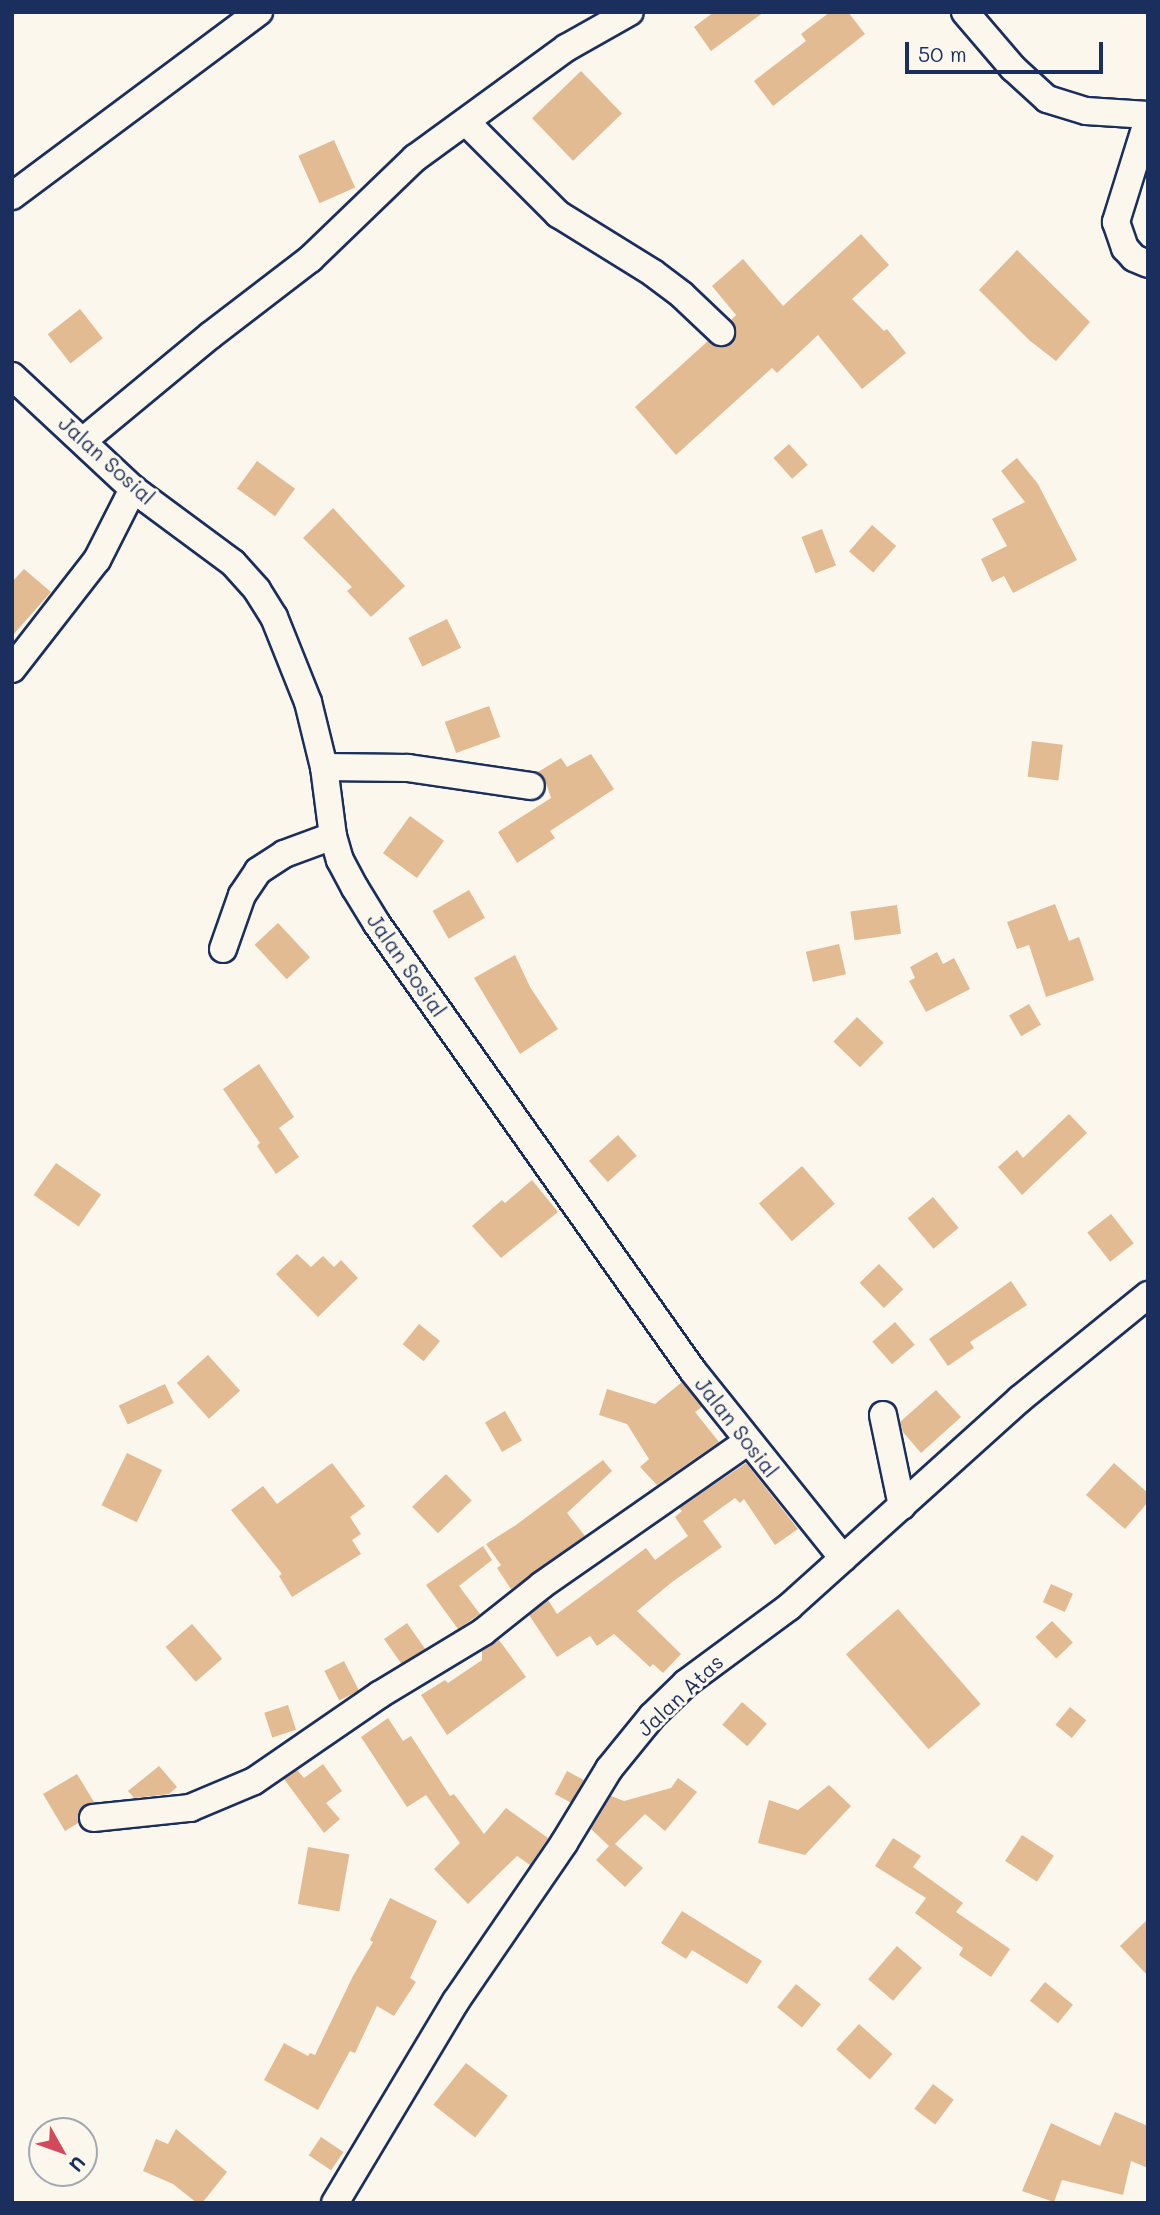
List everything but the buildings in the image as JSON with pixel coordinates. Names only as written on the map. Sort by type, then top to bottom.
[{"type":"street","points":[[12,195],[259,12]]},
{"type":"street","points":[[84,440],[211,335],[310,259],[415,158],[467,123],[566,48],[630,12]]},
{"type":"street","points":[[965,12],[1013,68],[1047,99],[1086,111],[1148,117],[1116,222],[1125,248],[1134,258],[1148,264]]},
{"type":"street","points":[[467,123],[558,214],[653,273],[682,295],[721,332]]},
{"type":"street","name":"Jalan Sosial","points":[[12,376],[84,440],[133,489],[233,563],[257,590],[274,617],[308,702],[324,766],[333,836],[340,860],[377,924],[693,1371],[747,1442],[843,1558]]},
{"type":"street","points":[[12,670],[22,648],[63,607],[97,560],[133,489]]},
{"type":"street","points":[[324,766],[408,768],[531,786]]},
{"type":"street","points":[[223,949],[242,895],[258,871],[284,854],[333,836]]},
{"type":"street","name":"Jalan Atas","points":[[336,2202],[456,2001],[564,1843],[609,1769],[635,1735],[686,1683],[789,1607],[1020,1399],[1148,1294]]},
{"type":"street","points":[[883,1415],[902,1506]]},
{"type":"street","points":[[93,1818],[190,1808],[254,1781],[379,1695],[483,1632],[542,1585],[747,1442]]}]
